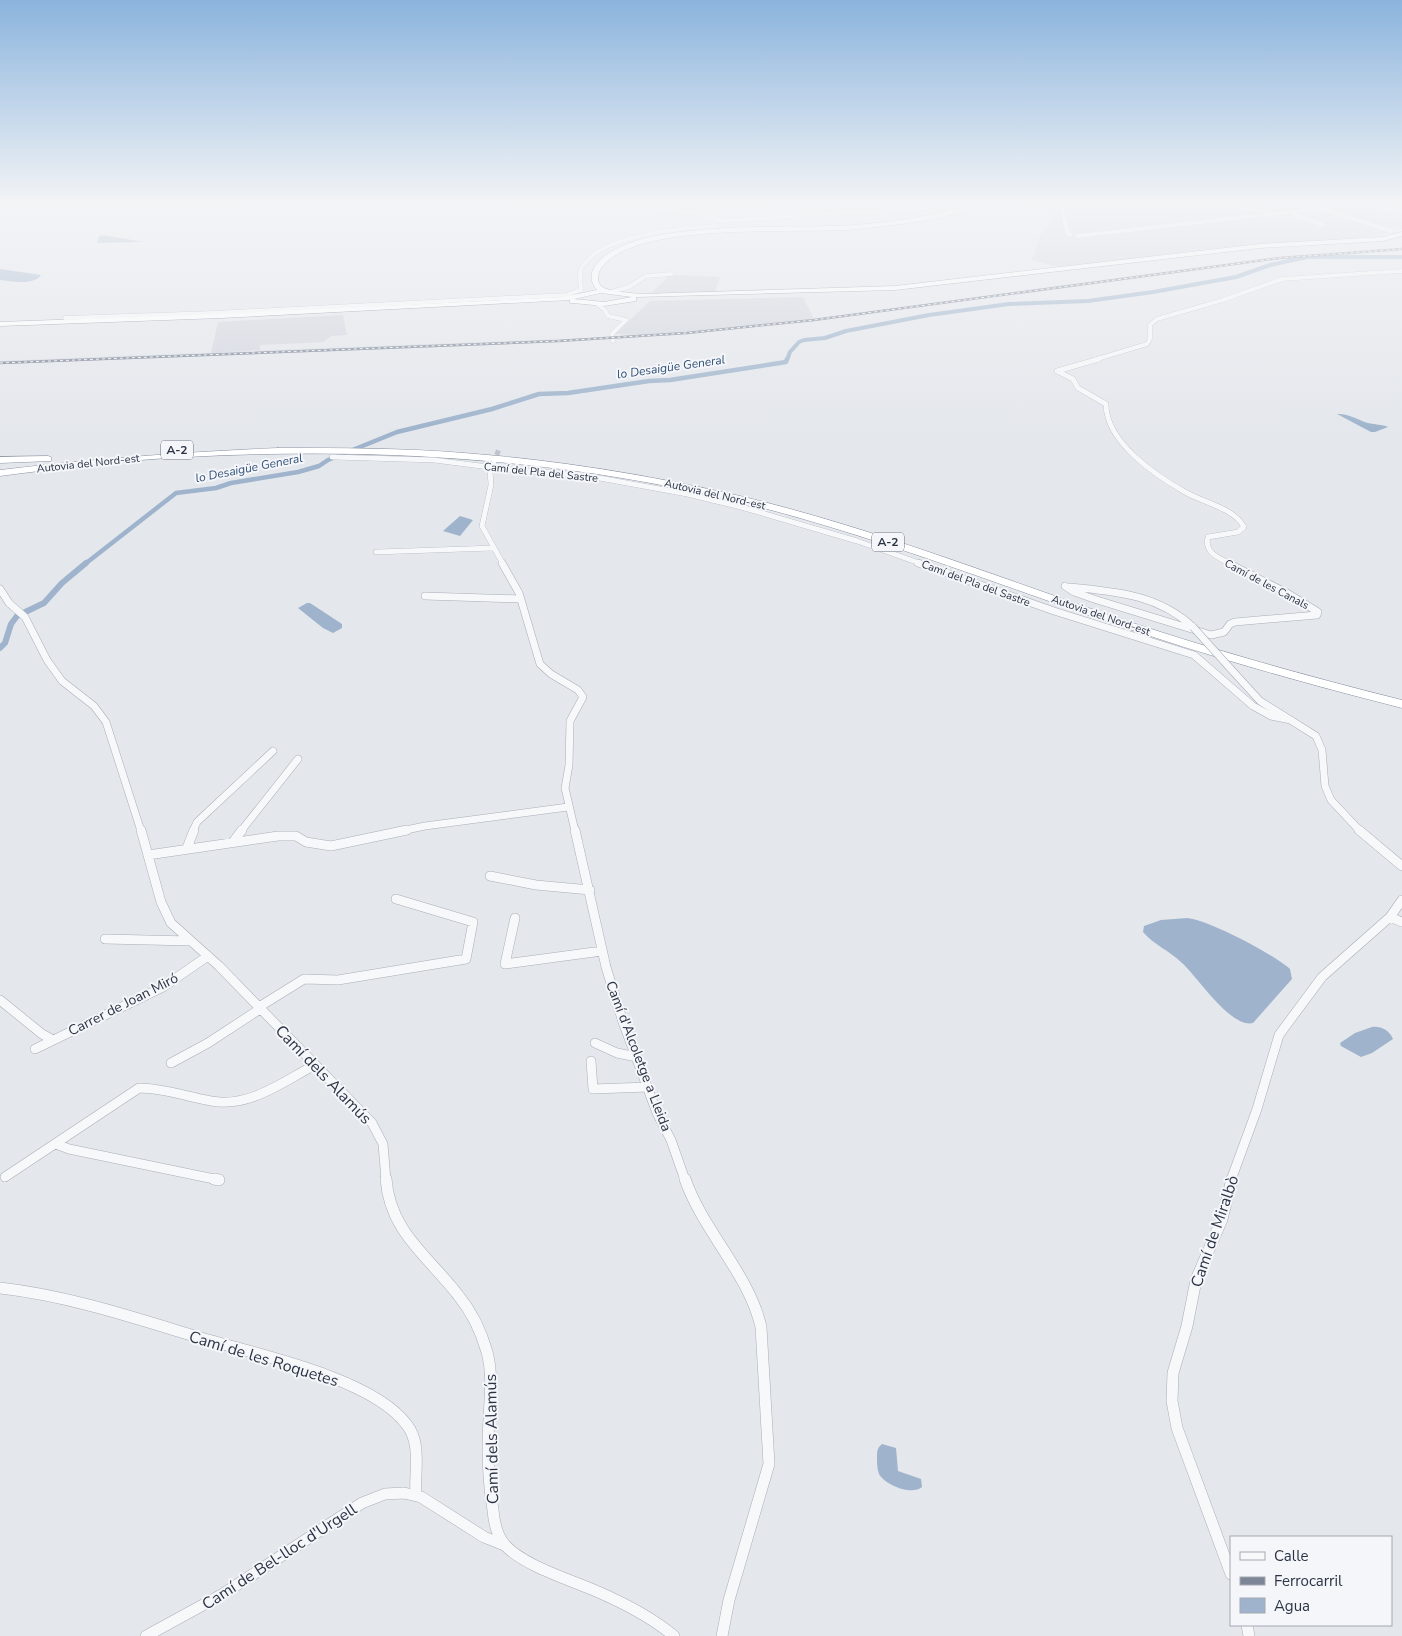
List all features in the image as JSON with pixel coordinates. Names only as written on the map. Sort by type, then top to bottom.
[{"type":"highway","points":[[588,297],[593,289],[590,279]]},
{"type":"highway","points":[[595,279],[598,288],[616,295]]},
{"type":"highway","points":[[0,325],[231,316],[616,295],[646,298],[820,294],[894,290],[1002,279]]},
{"type":"highway","points":[[0,330],[76,328],[532,302],[588,297],[597,304],[616,295]]},
{"type":"highway","points":[[0,325],[222,318],[532,302]]},
{"type":"highway","name":"Autovia del Nord-est","points":[[0,474],[81,463],[201,454],[340,454],[356,448],[371,446],[464,450],[557,459],[641,472],[734,491],[872,530],[1199,639],[1402,695]]},
{"type":"highway","name":"Autovia del Nord-est","points":[[0,468],[109,455],[212,448],[356,448],[542,463],[644,478],[736,498],[877,538],[1196,646],[1297,676],[1402,704]]},
{"type":"highway","name":"A-2","points":[[0,460],[109,455]]},
{"type":"street","points":[[65,318],[566,295],[581,290],[581,279]]},
{"type":"street","points":[[605,310],[616,295],[641,279]]},
{"type":"street","name":"Camí de les Canals","points":[[1288,279],[1279,280],[1228,298],[1157,319],[1150,326],[1150,340],[1147,344],[1057,372],[1073,379],[1078,388],[1106,405],[1106,414],[1119,441],[1146,466],[1194,498],[1242,521],[1244,526],[1241,531],[1208,537],[1209,550],[1213,555],[1302,601],[1318,612],[1317,615],[1235,622],[1230,624],[1224,632],[1211,635],[1196,630],[1089,597],[1066,586],[1134,596],[1154,601],[1181,614],[1193,627],[1196,630],[1229,667],[1260,701],[1291,720]]},
{"type":"street","points":[[597,304],[605,310],[608,316],[626,320],[612,334],[613,341]]},
{"type":"street","name":"Camí del Pla del Sastre","points":[[332,456],[340,454],[434,460],[583,475],[662,489],[741,507],[857,541],[1068,616],[1194,655],[1253,706],[1271,716],[1291,720]]},
{"type":"street","name":"Camí d'Alcoletge a Lleida","points":[[493,465],[490,491],[482,525],[516,586],[540,664],[551,674],[578,690],[583,697],[571,718],[569,729],[570,759],[565,784],[568,807],[590,890],[602,951],[623,1022],[657,1113],[671,1140],[692,1200],[747,1291],[758,1314],[761,1327],[769,1464],[734,1582],[722,1636]]},
{"type":"street","points":[[376,552],[494,548]]},
{"type":"street","name":"Camí dels Alamús","points":[[0,589],[9,603],[22,614],[47,660],[62,681],[94,706],[106,722],[166,914],[175,927],[208,956],[377,1128],[384,1148],[392,1212],[411,1241],[466,1305],[480,1330],[487,1352],[492,1378],[489,1450],[493,1519],[497,1534],[504,1544]]},
{"type":"street","points":[[426,596],[521,599]]},
{"type":"street","points":[[1291,720],[1310,731],[1319,741],[1323,756],[1325,786],[1333,803],[1361,832],[1402,866]]},
{"type":"street","points":[[187,848],[197,822],[273,751]]},
{"type":"street","points":[[233,842],[298,759]]},
{"type":"street","points":[[148,855],[278,836],[296,836],[312,844],[331,846],[413,828],[568,807]]},
{"type":"street","points":[[490,876],[536,885],[590,890]]},
{"type":"street","points":[[171,1063],[208,1043],[306,978],[338,980],[466,959],[473,922],[396,899]]},
{"type":"street","name":"Camí de Miralbò","points":[[1230,1571],[1177,1428],[1171,1391],[1173,1372],[1187,1326],[1197,1273],[1222,1219],[1232,1177],[1257,1109],[1279,1035],[1322,977],[1390,917],[1402,900]]},
{"type":"street","points":[[1390,917],[1402,922]]},
{"type":"street","points":[[515,918],[505,964],[602,951]]},
{"type":"street","points":[[106,939],[190,941]]},
{"type":"street","name":"Carrer de Joan Miró","points":[[35,1049],[163,987],[208,956]]},
{"type":"street","points":[[0,1000],[42,1034],[53,1040]]},
{"type":"street","points":[[595,1042],[617,1053],[637,1057]]},
{"type":"street","points":[[591,1061],[593,1089],[648,1087]]},
{"type":"street","points":[[5,1177],[139,1088],[160,1090],[223,1103],[236,1103],[257,1096],[315,1064]]},
{"type":"street","points":[[56,1144],[69,1149],[218,1180]]},
{"type":"street","name":"Camí de les Roquetes","points":[[0,1288],[60,1296],[102,1307],[314,1371],[357,1389],[392,1410],[412,1433],[415,1449],[416,1494]]},
{"type":"street","name":"Camí de Bel-lloc d'Urgell","points":[[146,1636],[223,1594],[376,1496],[400,1491],[416,1494]]},
{"type":"street","points":[[416,1494],[485,1537],[504,1544],[519,1556],[552,1573],[640,1610],[663,1625],[674,1636]]},
{"type":"shaded area","points":[[665,279],[719,279],[715,292],[652,293]]},
{"type":"shaded area","points":[[1120,279],[826,319],[706,332],[517,344],[0,364],[0,361],[640,336],[644,335],[615,334],[650,301],[803,297],[814,319]]},
{"type":"shaded area","points":[[343,315],[347,335],[331,336],[324,342],[260,345],[260,350],[211,353],[218,322]]},
{"type":"water","points":[[0,279],[35,279],[28,282]]},
{"type":"water","points":[[1337,414],[1353,417],[1368,423],[1388,427],[1371,432]]},
{"type":"water","points":[[460,516],[473,520],[460,536],[443,531]]},
{"type":"water","points":[[310,603],[342,624],[342,628],[333,633],[323,628],[298,608]]},
{"type":"water","points":[[1187,918],[1209,924],[1224,931],[1270,955],[1290,969],[1292,979],[1253,1023],[1244,1023],[1225,1010],[1182,963],[1143,932],[1144,926],[1161,920]]},
{"type":"water","points":[[1372,1027],[1384,1029],[1393,1039],[1372,1053],[1361,1057],[1341,1046],[1340,1043],[1355,1033]]},
{"type":"water","points":[[882,1444],[896,1448],[898,1471],[921,1479],[922,1487],[906,1490],[882,1478],[878,1472],[877,1460],[878,1450]]},
{"type":"waterway","name":"lo Desaigüe General","points":[[787,360],[790,352],[799,342],[804,340],[825,338],[846,331],[929,315],[1009,304],[1088,301],[1223,279]]},
{"type":"waterway","name":"lo Desaigüe General","points":[[85,564],[176,493],[216,488],[231,483],[298,472],[319,466],[328,460],[397,432],[492,409],[539,394],[568,393],[649,381],[670,380],[786,362],[787,359]]},
{"type":"waterway","name":"lo Desaigüe General","points":[[0,648],[5,643],[11,624],[17,616],[44,603],[62,583],[86,563]]},
{"type":"tunnel","points":[[494,462],[499,449]]},
{"type":"railway","points":[[0,363],[558,341],[687,333],[814,320],[1120,279]]}]
